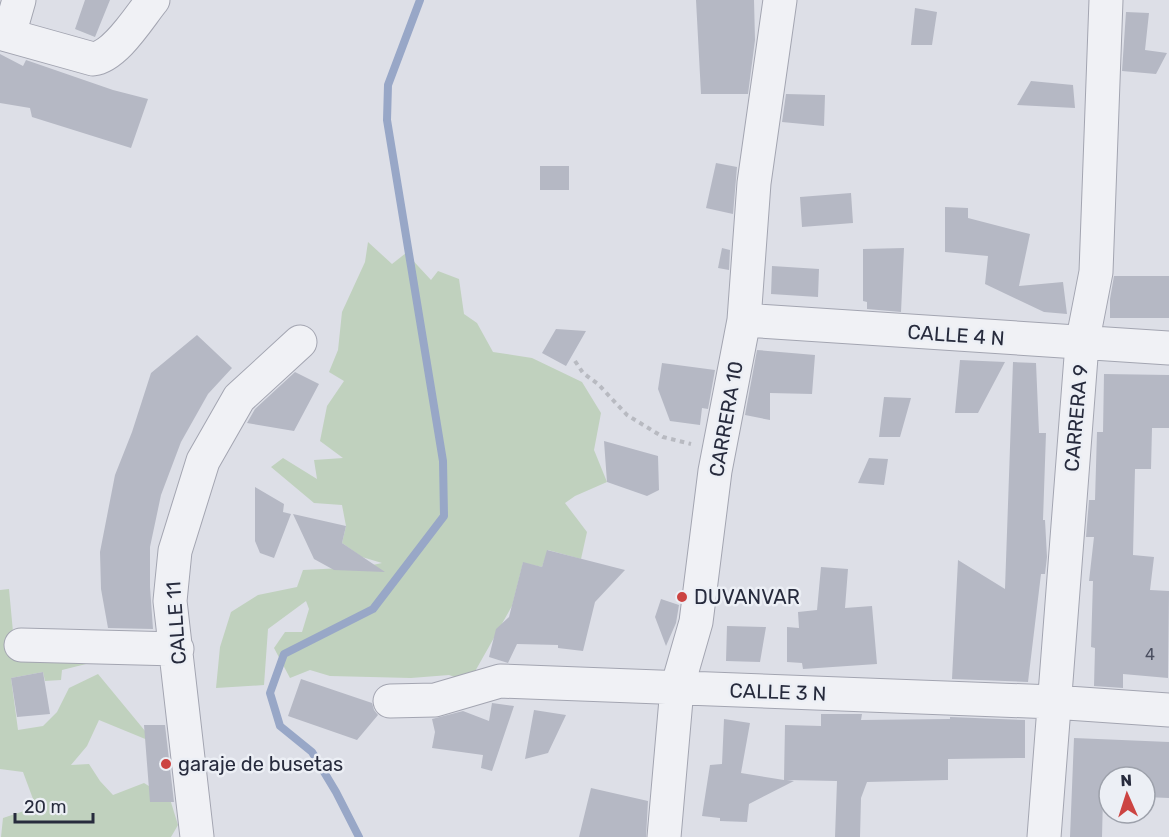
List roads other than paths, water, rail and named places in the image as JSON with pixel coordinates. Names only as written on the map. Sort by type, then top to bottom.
[{"type":"street","points":[[19,0],[4,34],[93,59],[100,58],[117,45],[153,0]]},
{"type":"street","name":"CARRERA 10","points":[[664,837],[677,688],[696,622],[716,471],[744,320],[754,183],[780,0]]},
{"type":"street","name":"CARRERA 9","points":[[1044,837],[1082,344],[1096,272],[1106,0]]},
{"type":"street","name":"CALLE 4 N","points":[[744,320],[1169,348]]},
{"type":"street","name":"CALLE 11","points":[[196,837],[170,601],[175,550],[203,461],[239,398],[300,342]]},
{"type":"street","points":[[21,645],[177,649]]},
{"type":"street","name":"CALLE 3 N","points":[[390,701],[435,700],[500,681],[1053,702],[1169,710]]},
{"type":"waterway","points":[[359,837],[312,752],[280,726],[270,693],[284,654],[373,609],[444,516],[443,461],[387,120],[388,85],[420,0]]},
{"type":"place","name":"DUVANVAR","points":[[682,597]]},
{"type":"place","name":"garaje de busetas","points":[[166,764]]}]
